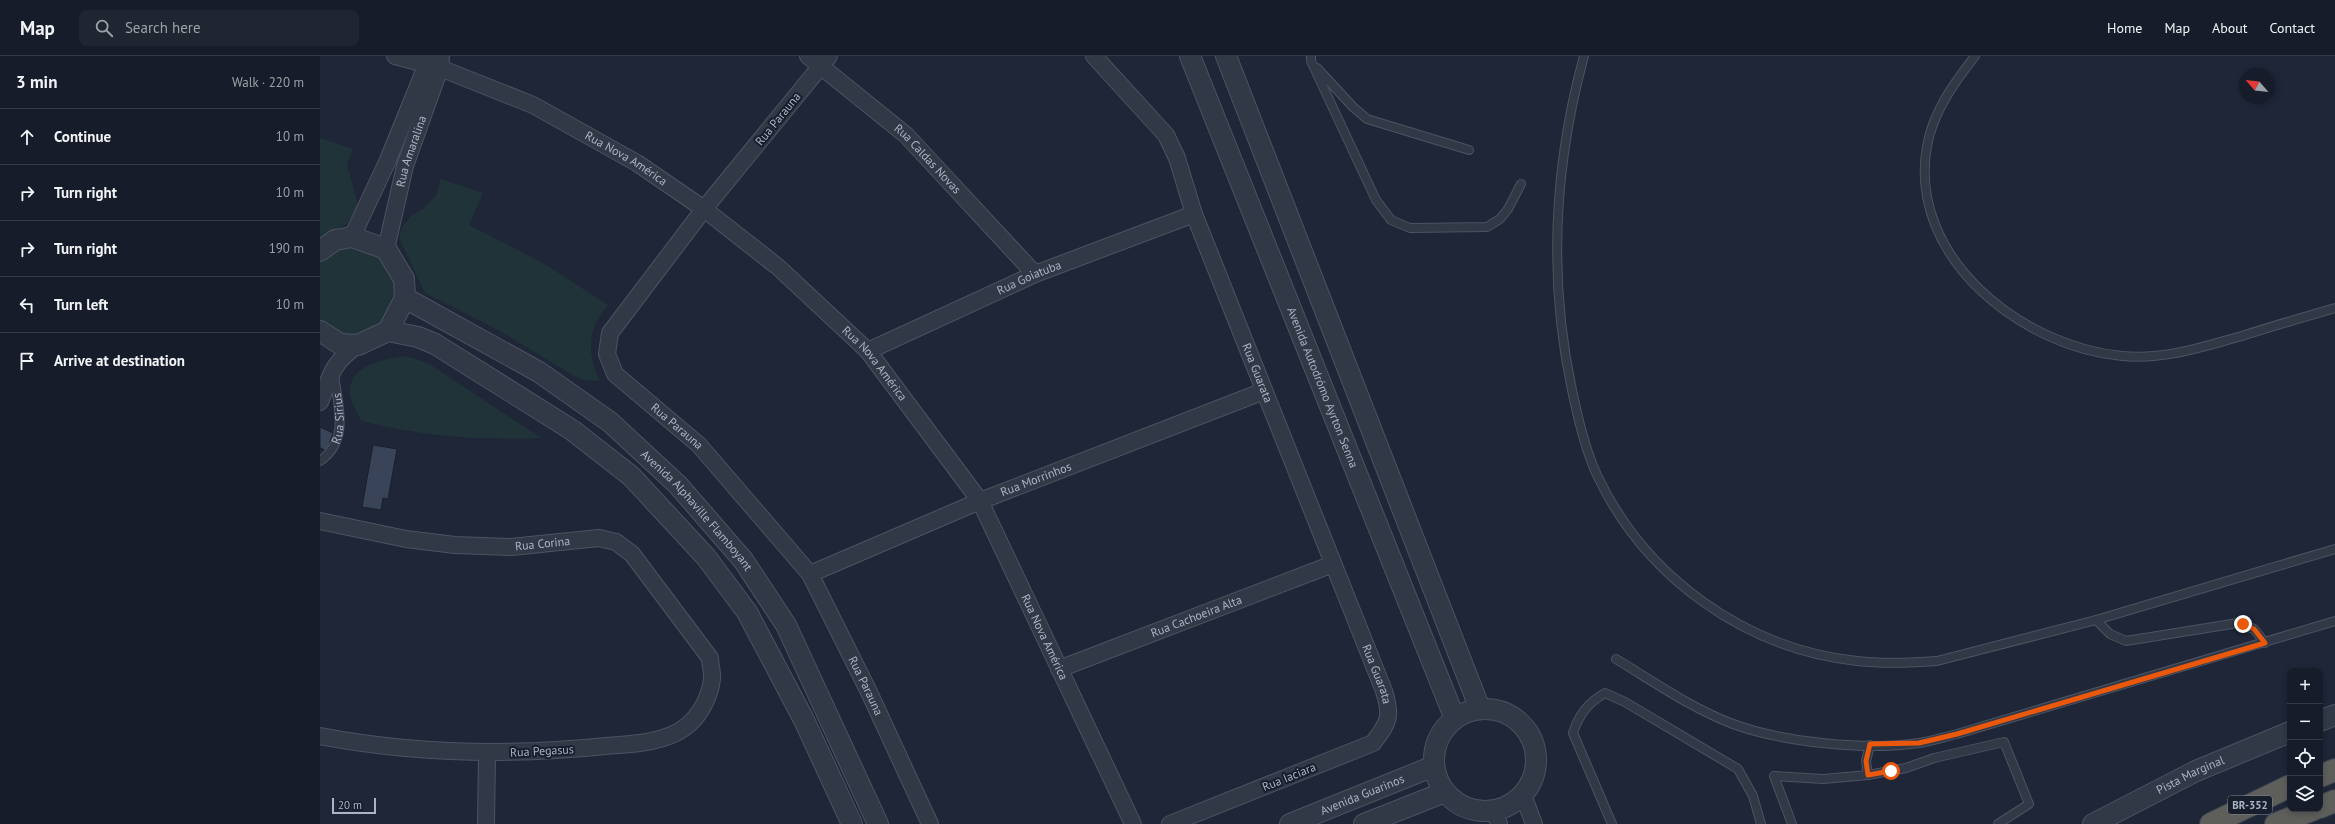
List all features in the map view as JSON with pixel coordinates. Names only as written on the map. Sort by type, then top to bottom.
[{"type":"highway","points":[[2323,775],[2335,770]]},
{"type":"highway","name":"BR-352","points":[[2210,824],[2287,787]]},
{"type":"highway","points":[[2323,806],[2335,801]]},
{"type":"highway","name":"BR-352","points":[[2276,824],[2306,812]]},
{"type":"street","name":"Rua Nova América","points":[[395,56],[435,61],[533,105],[637,164],[704,209],[778,267],[868,351],[980,501],[1133,824]]},
{"type":"street","name":"Rua Caldas Novas","points":[[808,56],[825,61],[906,135],[1035,274]]},
{"type":"street","name":"Rua Guarata","points":[[1094,56],[1166,135],[1177,158],[1194,214],[1390,711]]},
{"type":"street","name":"Avenida Autodrómo Ayrton Senna","points":[[1190,56],[1455,719]]},
{"type":"street","points":[[1226,56],[1480,709]]},
{"type":"street","name":"Rua Amaralina","points":[[352,237],[435,61]]},
{"type":"street","name":"Rua Amaralina","points":[[386,249],[405,166],[435,61]]},
{"type":"street","name":"Rua Parauna","points":[[825,61],[704,209],[610,333],[607,354],[615,374],[699,445],[810,574],[868,690],[930,824]]},
{"type":"street","name":"Rua Goiatuba","points":[[868,351],[1035,274],[1194,214]]},
{"type":"street","points":[[320,251],[335,240],[352,237],[386,249],[404,279],[405,298],[388,331],[358,345],[340,344],[320,331]]},
{"type":"street","name":"Avenida Alphaville Flamboyant","points":[[405,298],[539,372],[610,422],[678,485],[743,560],[786,625],[874,823]]},
{"type":"street","name":"Avenida Alphaville Flamboyant","points":[[388,331],[418,337],[435,344],[572,430],[631,476],[706,557],[747,612],[804,720],[852,824]]},
{"type":"street","name":"Rua Sirius","points":[[320,402],[333,368],[341,356],[358,345]]},
{"type":"street","name":"Rua Morrinhos","points":[[810,574],[980,501],[1264,391]]},
{"type":"street","name":"Rua Corina","points":[[320,521],[406,539],[455,545],[510,547],[600,538],[616,542],[632,554],[710,658]]},
{"type":"street","name":"Rua Cachoeira Alta","points":[[1059,669],[1333,564]]},
{"type":"street","name":"Rua Pegasus","points":[[320,736],[413,749],[487,754],[630,744],[663,737],[684,729],[696,717],[707,698],[712,679],[710,658]]},
{"type":"street","points":[[1480,709],[1498,711],[1514,718],[1526,730],[1534,746],[1536,763],[1532,780],[1523,795],[1496,817],[1466,808],[1454,801],[1445,792],[1438,779],[1434,766],[1435,753],[1439,740],[1446,728],[1455,719],[1467,712],[1480,709]]},
{"type":"street","name":"Rua Iaciara","points":[[1170,824],[1373,743],[1387,725],[1390,711]]},
{"type":"street","points":[[2323,720],[2335,715]]},
{"type":"street","name":"Pista Marginal","points":[[2093,824],[2196,771],[2287,733]]},
{"type":"street","points":[[486,824],[487,754]]},
{"type":"street","name":"Avenida Guarinos","points":[[1290,824],[1434,766]]},
{"type":"street","points":[[1364,824],[1445,792]]},
{"type":"street","points":[[1523,795],[1534,824]]},
{"type":"lane","points":[[1584,56],[1567,124],[1558,198],[1557,271],[1563,342],[1576,408],[1596,473],[1621,517],[1652,557],[1688,591],[1708,606],[1755,632],[1805,651],[1857,661],[1910,663],[1937,661],[2096,620],[2335,549]]},
{"type":"lane","points":[[1975,56],[1952,88],[1937,113],[1927,146],[1925,181],[1932,216],[1947,248],[1971,279],[2009,314],[2041,333],[2081,348],[2122,356],[2143,357],[2184,353],[2335,308]]},
{"type":"lane","points":[[1311,59],[1353,108],[1367,119],[1469,150]]},
{"type":"lane","points":[[1311,59],[1376,200],[1391,220],[1410,228],[1487,227],[1500,219],[1508,209],[1520,184]]},
{"type":"lane","name":"Rua Sirius","points":[[320,461],[328,455],[340,434],[341,425],[333,368]]},
{"type":"lane","points":[[2096,620],[2110,634],[2126,641],[2238,623],[2254,629],[2265,643]]},
{"type":"lane","points":[[1616,659],[1680,697],[1732,723],[1776,736],[1804,740],[1870,744],[1919,743],[1957,734],[2335,621]]},
{"type":"lane","points":[[1612,824],[1573,733],[1578,717],[1593,700],[1605,693],[1625,702],[1738,769],[1753,796],[1761,824]]},
{"type":"lane","points":[[1792,824],[1774,776],[1823,779],[1868,775],[1906,768],[1934,758],[2004,742],[2029,804],[1998,824]]},
{"type":"lane","points":[[1868,775],[1866,761],[1870,744]]},
{"type":"green space","points":[[320,138],[353,149],[347,164],[358,205],[347,224],[320,236]]},
{"type":"green space","points":[[441,179],[483,193],[469,225],[545,264],[608,305],[596,322],[591,341],[593,361],[600,381],[584,380],[574,376],[498,330],[425,293],[399,238],[402,227],[412,215],[423,209],[436,195]]},
{"type":"green space","points":[[352,245],[372,249],[399,279],[391,320],[356,339],[320,325],[320,260],[332,250]]},
{"type":"green space","points":[[406,356],[428,363],[541,438],[473,438],[429,434],[361,421],[350,395],[354,377],[369,365],[388,359]]},
{"type":"building","points":[[320,427],[333,433],[327,451],[320,448]]},
{"type":"building","points":[[373,445],[397,449],[388,499],[383,498],[381,510],[362,507]]},
{"type":"route","points":[[1891,771],[1868,775],[1866,761],[1870,744],[1893,745],[1919,743],[1957,734],[2265,643],[2262,637],[2254,629],[2243,624]]}]
